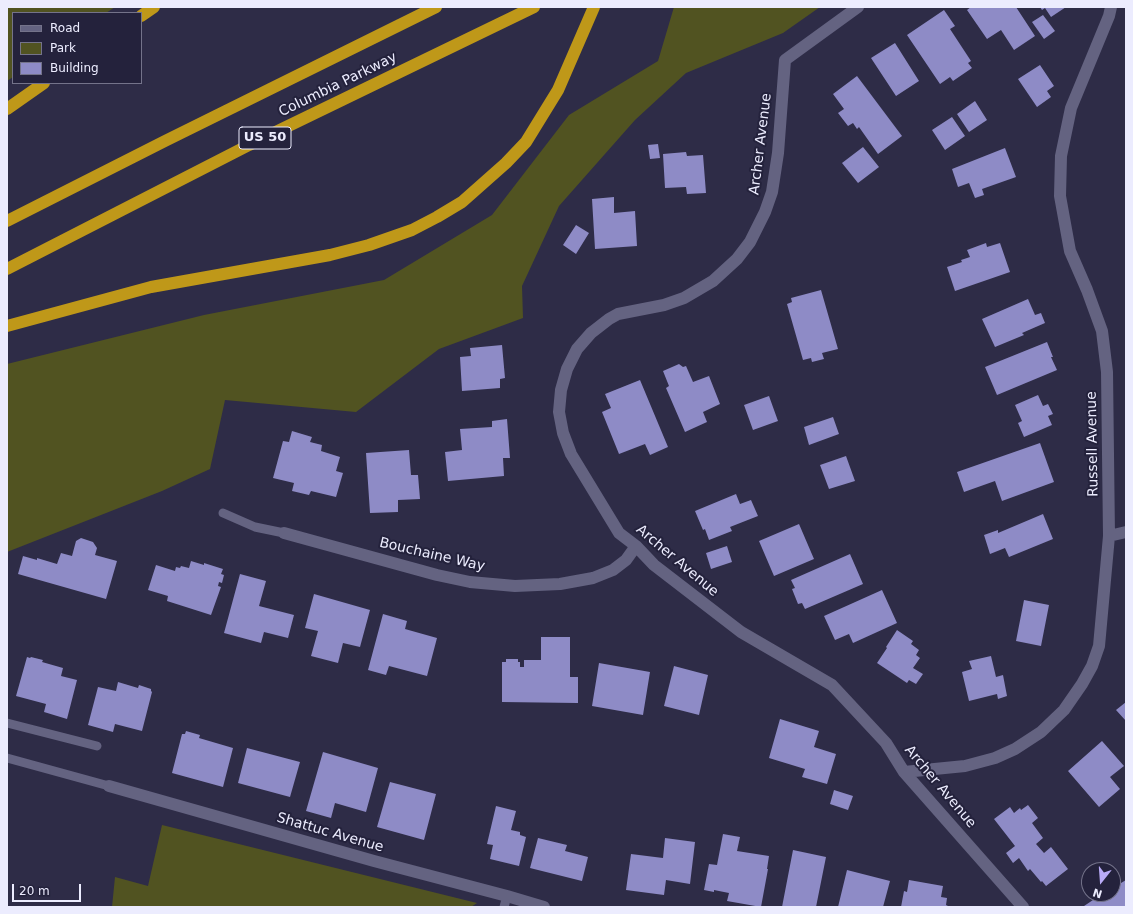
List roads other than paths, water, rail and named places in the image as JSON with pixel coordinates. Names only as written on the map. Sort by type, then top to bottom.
[{"type":"highway","points":[[142,15],[154,7]]},
{"type":"highway","name":"Columbia Parkway","points":[[7,221],[164,141],[436,7]]},
{"type":"highway","points":[[7,326],[151,288],[330,255],[369,245],[412,230],[437,217],[462,202],[506,163],[526,142],[558,90],[594,7]]},
{"type":"highway","name":"Columbia Parkway","points":[[7,269],[249,145],[529,9]]},
{"type":"highway","points":[[7,108],[43,84]]},
{"type":"street","name":"Archer Avenue","points":[[858,7],[785,60],[778,153],[772,192],[765,212],[750,242],[737,259],[713,281],[684,298],[664,305],[618,314],[591,332],[577,349],[567,369],[561,390],[559,412],[563,433],[570,454],[619,533],[636,546],[654,565],[741,632],[832,684],[886,743],[904,772],[1024,907]]},
{"type":"street","name":"Russell Avenue","points":[[904,772],[965,766],[995,758],[1015,750],[1041,732],[1064,710],[1082,684],[1092,666],[1099,646],[1109,536],[1107,372],[1102,331],[1087,290],[1070,252],[1060,196],[1061,156],[1071,108],[1110,16],[1112,7]]},
{"type":"street","points":[[1109,536],[1126,532]]},
{"type":"street","name":"Bouchaine Way","points":[[284,533],[438,575],[470,582],[515,586],[560,584],[592,578],[613,570],[626,560],[636,546]]},
{"type":"street","name":"Shattuc Avenue","points":[[109,786],[374,861],[506,902],[544,907]]},
{"type":"lane","points":[[223,513],[255,527],[284,533]]},
{"type":"lane","points":[[7,723],[97,746]]},
{"type":"lane","points":[[7,758],[109,786]]}]
